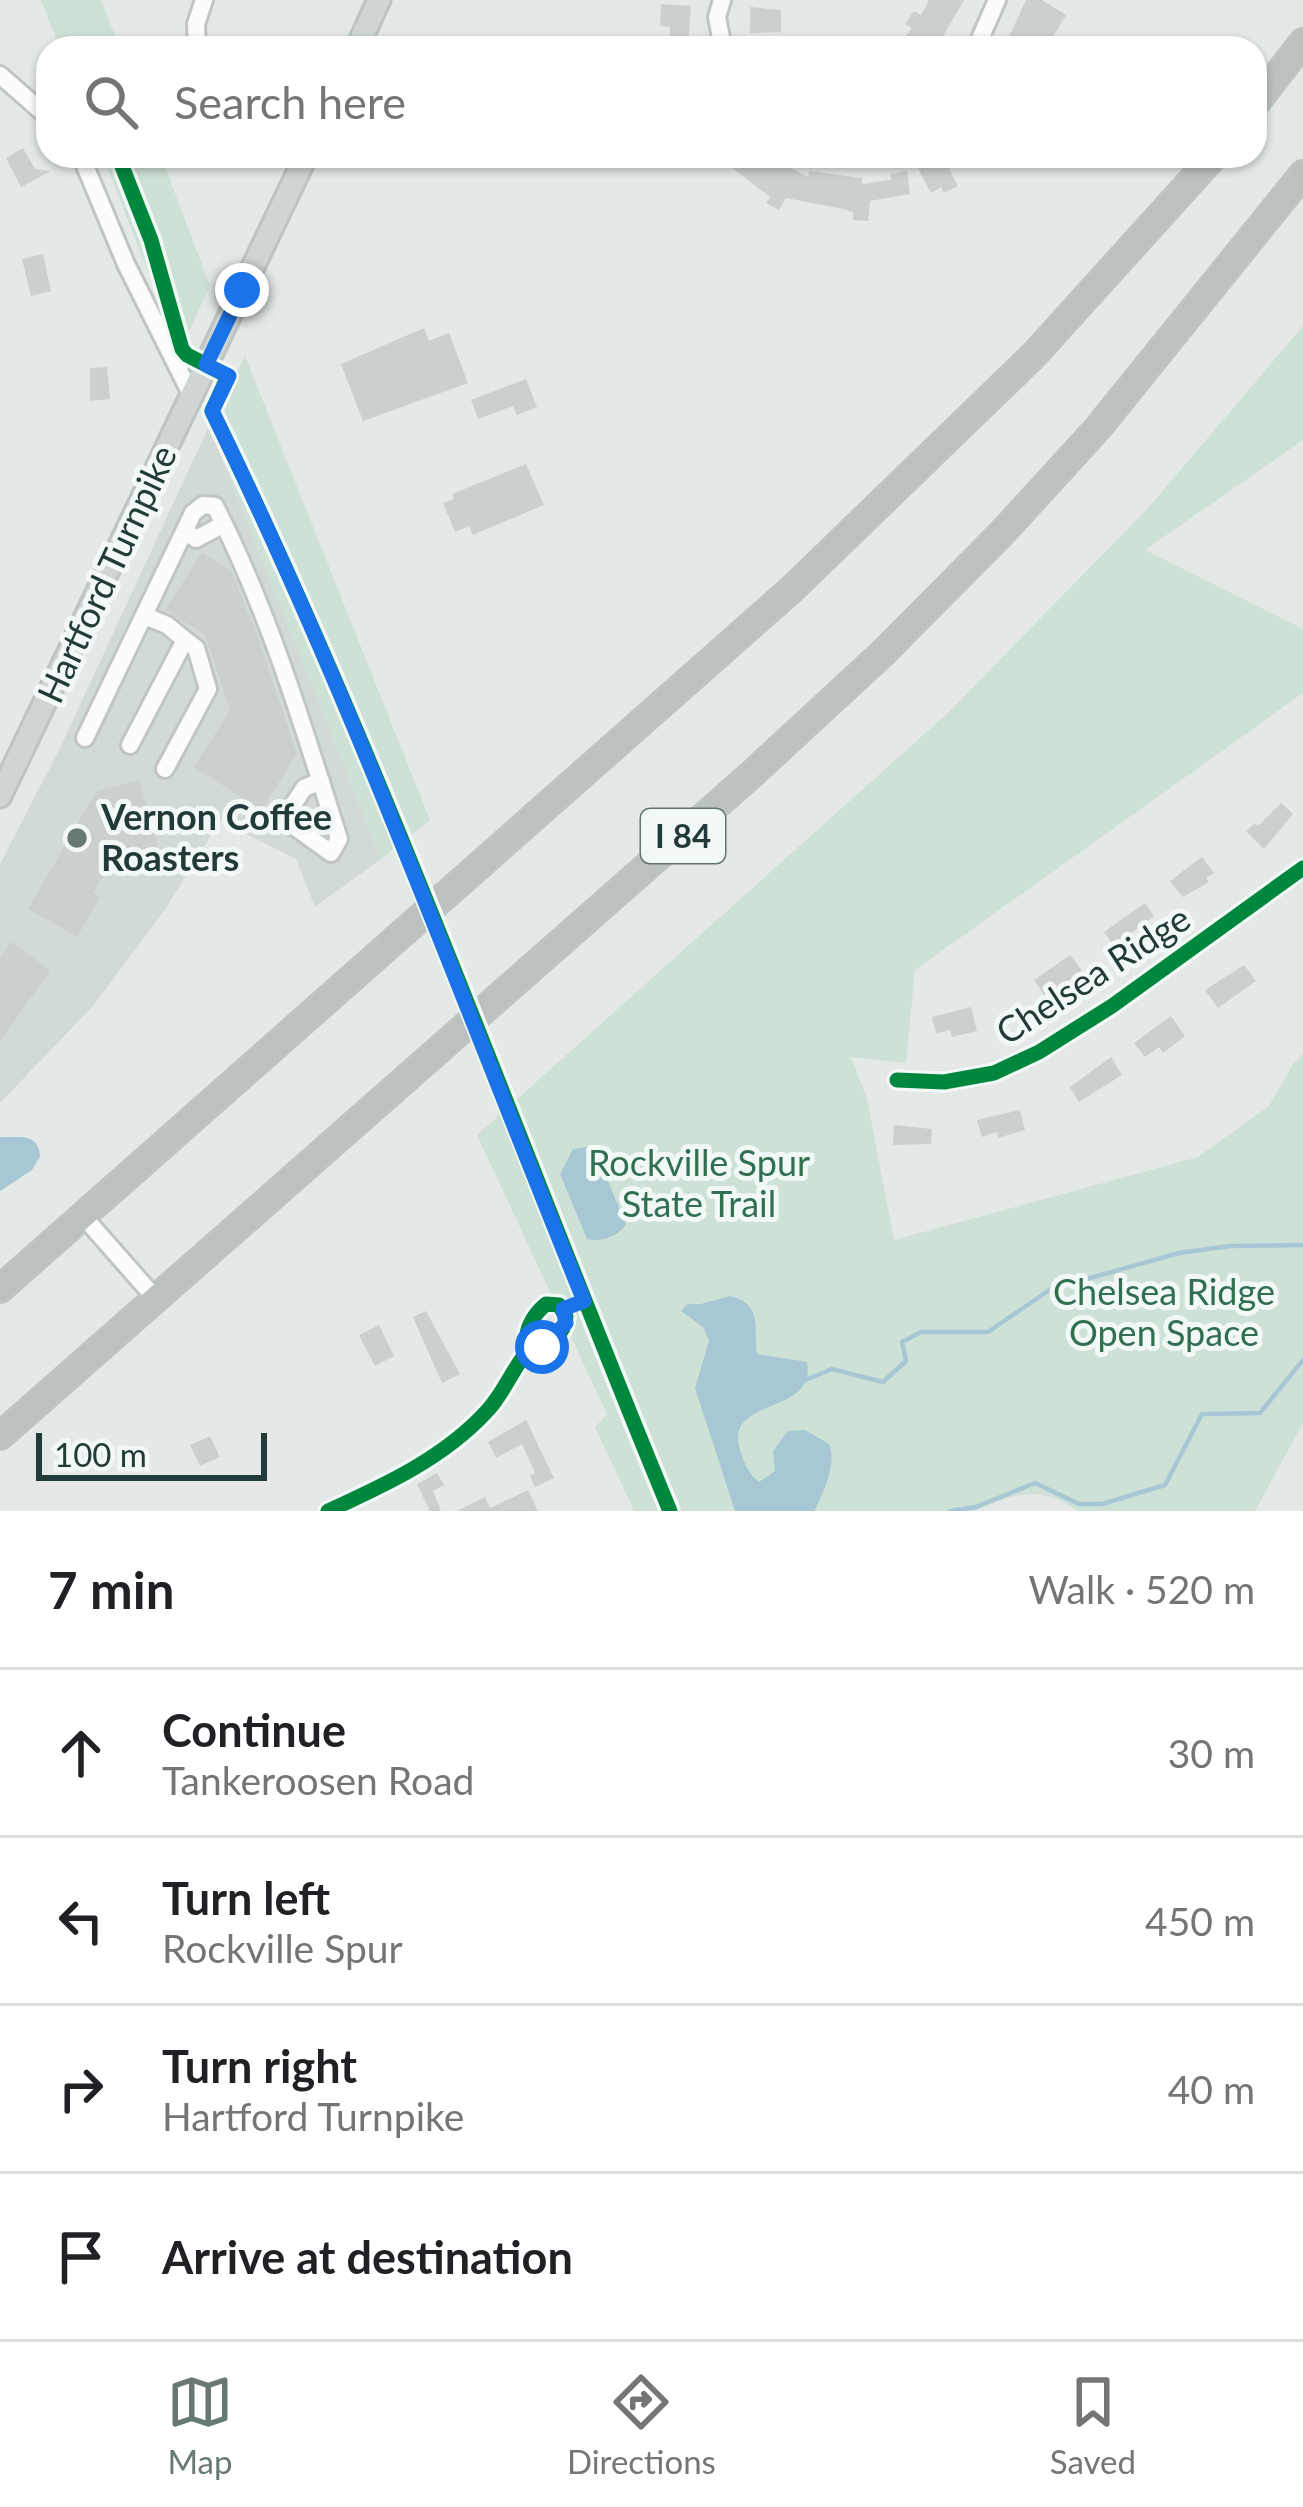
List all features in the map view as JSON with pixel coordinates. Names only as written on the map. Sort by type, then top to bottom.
[{"type":"highway","points":[[1267,88],[1303,42]]},
{"type":"highway","points":[[0,1288],[739,638],[872,515],[1034,355],[1203,168]]},
{"type":"highway","name":"I 84","points":[[0,1436],[735,789],[898,638],[1098,428],[1303,174]]},
{"type":"main road","points":[[362,36],[379,0]]},
{"type":"main road","name":"Hartford Turnpike","points":[[0,796],[300,168]]},
{"type":"street","points":[[196,36],[204,0]]},
{"type":"street","points":[[721,36],[722,0]]},
{"type":"street","points":[[981,36],[997,0]]},
{"type":"street","points":[[0,75],[36,106]]},
{"type":"street","points":[[86,168],[126,264],[191,394]]},
{"type":"street","points":[[86,738],[193,513],[203,505],[215,506],[250,573],[321,781]]},
{"type":"street","points":[[184,532],[196,539],[224,524]]},
{"type":"street","points":[[145,616],[167,625],[196,648],[208,689],[166,769]]},
{"type":"street","points":[[130,745],[185,640]]},
{"type":"street","name":"Chelsea Ridge","points":[[897,1080],[944,1082],[994,1073],[1040,1052],[1303,868]]},
{"type":"street","points":[[82,1216],[156,1299]]},
{"type":"street","points":[[328,1511],[389,1484],[458,1439],[490,1409],[529,1349]]},
{"type":"shaded area","points":[[209,426],[381,859],[315,907],[296,859],[220,821],[164,911],[93,1006],[0,1103],[0,864],[60,748]]},
{"type":"green space","points":[[41,0],[101,0],[115,36],[55,36]]},
{"type":"green space","points":[[108,168],[166,168],[210,286],[179,352]]},
{"type":"green space","points":[[1303,326],[1303,440],[1145,550],[1303,629],[1303,693],[915,970],[906,1063],[851,1057],[867,1099],[894,1240],[1198,1157],[1269,1106],[1303,1054],[1303,1423],[1255,1511],[1077,1511],[1051,1497],[1027,1494],[975,1511],[634,1511],[595,1427],[607,1414],[477,1135],[949,712],[1148,508]]},
{"type":"green space","points":[[245,356],[430,820],[381,859],[209,426]]},
{"type":"water","points":[[0,1137],[32,1140],[40,1157],[32,1170],[0,1191]]},
{"type":"water","points":[[586,1147],[599,1160],[626,1224],[603,1239],[587,1239],[560,1174],[573,1149]]},
{"type":"water","points":[[730,1296],[752,1312],[757,1354],[807,1362],[807,1379],[799,1391],[745,1421],[738,1433],[743,1459],[759,1482],[775,1471],[773,1451],[788,1431],[805,1430],[829,1444],[830,1469],[814,1511],[735,1511],[695,1388],[709,1341],[703,1327],[681,1311],[687,1304]]},
{"type":"building","points":[[929,0],[964,0],[943,36],[906,36],[912,28],[905,24],[914,11],[921,15]]},
{"type":"building","points":[[1026,0],[1042,0],[1066,15],[1053,36],[1009,36]]},
{"type":"building","points":[[661,4],[691,6],[689,36],[670,36],[670,27],[660,26]]},
{"type":"building","points":[[750,7],[781,10],[781,32],[750,33]]},
{"type":"building","points":[[23,148],[35,169],[51,171],[21,187],[6,158]]},
{"type":"building","points":[[732,168],[791,168],[808,177],[809,171],[862,178],[862,184],[891,180],[891,174],[907,171],[910,194],[870,201],[868,221],[853,220],[853,212],[843,209],[786,198],[779,210],[766,203],[770,197]]},
{"type":"building","points":[[918,168],[950,168],[958,186],[931,193]]},
{"type":"building","points":[[43,254],[51,291],[31,296],[22,259]]},
{"type":"building","points":[[424,328],[429,341],[449,333],[468,383],[363,421],[341,364]]},
{"type":"building","points":[[107,367],[110,399],[90,401],[90,368]]},
{"type":"building","points":[[526,379],[537,407],[517,415],[513,406],[478,419],[471,400]]},
{"type":"building","points":[[526,464],[544,505],[473,535],[469,526],[455,532],[443,503],[454,499],[452,494]]},
{"type":"building","points":[[202,552],[231,571],[297,754],[261,810],[194,767],[230,710],[205,635],[165,610]]},
{"type":"building","points":[[139,780],[158,847],[114,859],[93,892],[100,898],[77,937],[28,909],[96,792]]},
{"type":"building","points":[[1281,803],[1293,814],[1264,849],[1246,831]]},
{"type":"building","points":[[1202,857],[1214,873],[1206,878],[1209,882],[1183,897],[1170,881]]},
{"type":"building","points":[[1145,903],[1154,916],[1114,946],[1104,932]]},
{"type":"building","points":[[11,942],[50,970],[0,1042],[0,958]]},
{"type":"building","points":[[1070,955],[1082,971],[1046,998],[1034,980]]},
{"type":"building","points":[[1244,965],[1256,981],[1218,1008],[1205,990]]},
{"type":"building","points":[[971,1007],[977,1031],[952,1037],[950,1030],[936,1033],[932,1017]]},
{"type":"building","points":[[1171,1016],[1185,1036],[1163,1053],[1159,1047],[1145,1057],[1134,1043]]},
{"type":"building","points":[[1111,1057],[1122,1075],[1079,1102],[1070,1087]]},
{"type":"building","points":[[1020,1110],[1025,1130],[982,1137],[977,1120]]},
{"type":"building","points":[[894,1125],[932,1129],[931,1144],[893,1145]]},
{"type":"building","points":[[426,1311],[460,1374],[442,1383],[413,1317]]},
{"type":"building","points":[[379,1325],[394,1356],[375,1366],[359,1335]]},
{"type":"building","points":[[526,1420],[554,1478],[535,1487],[530,1476],[535,1473],[522,1444],[496,1458],[488,1442]]},
{"type":"building","points":[[210,1436],[220,1457],[200,1466],[190,1445]]},
{"type":"building","points":[[437,1473],[444,1485],[433,1491],[441,1511],[430,1511],[417,1484]]},
{"type":"building","points":[[528,1490],[538,1511],[457,1511],[485,1497],[490,1508]]},
{"type":"waterway","points":[[803,1381],[832,1369],[883,1382],[906,1361],[902,1342],[921,1332],[988,1332],[1051,1289],[1179,1253],[1230,1246],[1303,1245]]},
{"type":"waterway","points":[[950,1511],[976,1507],[1035,1483],[1079,1504],[1102,1504],[1165,1485],[1202,1414],[1260,1413],[1303,1360]]},
{"type":"cycle path","points":[[123,168],[151,240],[182,349],[228,376],[212,411],[336,682],[670,1511]]},
{"type":"cycle path","points":[[897,1080],[944,1082],[994,1073],[1039,1052],[1112,1006],[1303,868]]},
{"type":"cycle path","points":[[328,1511],[413,1469],[470,1428],[493,1404],[529,1349],[542,1347],[558,1335],[566,1317],[559,1305],[546,1304],[533,1319],[527,1336],[529,1349]]},
{"type":"place","name":"Vernon Coffee Roasters","points":[[77,838]]},
{"type":"route","points":[[242,290],[206,365],[229,376],[212,411],[279,548],[459,982],[584,1301],[563,1309],[566,1323],[542,1347]]},
{"type":"park label","name":"Rockville Spur State Trail","points":[[699,1184]]},
{"type":"park label","name":"Chelsea Ridge Open Space","points":[[1164,1312]]}]
